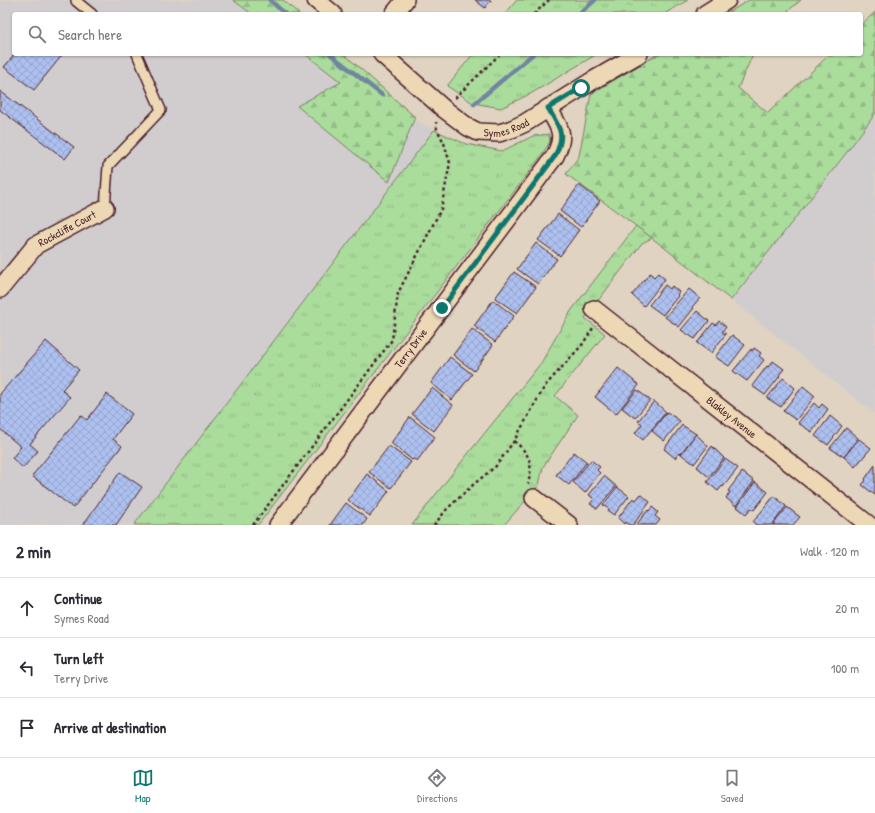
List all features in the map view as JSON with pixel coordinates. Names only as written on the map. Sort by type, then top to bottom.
[{"type":"street","points":[[316,0],[331,12]]},
{"type":"street","points":[[396,12],[405,0]]},
{"type":"street","points":[[708,12],[727,0]]},
{"type":"street","name":"Symes Road","points":[[384,56],[444,109],[468,127],[478,132],[499,133],[512,129],[636,56]]},
{"type":"street","name":"Terry Drive","points":[[278,525],[555,156],[561,144],[562,133],[548,108]]},
{"type":"street","name":"Rockcliffe Court","points":[[0,289],[36,245],[105,208]]},
{"type":"street","name":"Blakley Avenue","points":[[598,313],[869,525]]},
{"type":"street","points":[[530,494],[569,525]]},
{"type":"lane","points":[[77,0],[76,1],[90,12]]},
{"type":"lane","points":[[105,208],[108,166],[161,110],[137,56]]},
{"type":"path","points":[[536,12],[549,0]]},
{"type":"path","points":[[451,102],[498,56]]},
{"type":"path","points":[[254,525],[392,340],[398,293],[441,209],[450,163],[444,143],[437,129],[436,124],[438,118]]},
{"type":"path","points":[[434,525],[447,509],[496,466],[514,442],[545,386],[582,344],[598,313]]},
{"type":"path","points":[[514,442],[524,449],[529,456],[531,463],[530,494]]},
{"type":"shaded area","points":[[0,0],[233,0],[249,12],[12,12],[12,56],[308,56],[342,82],[434,130],[134,525],[0,525]]},
{"type":"shaded area","points":[[875,114],[875,414],[731,300]]},
{"type":"green space","points":[[233,0],[283,0],[297,12],[249,12]]},
{"type":"green space","points":[[517,0],[688,0],[667,12],[507,12]]},
{"type":"green space","points":[[749,0],[801,0],[786,12],[729,12]]},
{"type":"green space","points":[[875,12],[875,114],[731,300],[652,238],[566,174],[579,156],[591,94],[655,56],[752,56],[738,88],[768,113],[828,56],[863,56],[863,23]]},
{"type":"green space","points":[[308,56],[346,56],[415,117],[389,182],[297,106],[341,82]]},
{"type":"green space","points":[[471,56],[594,56],[532,93],[501,108],[473,103],[447,86]]},
{"type":"green space","points":[[434,130],[466,144],[502,151],[533,136],[549,134],[550,142],[539,159],[258,525],[134,525]]},
{"type":"green space","points":[[636,226],[652,238],[642,243],[585,318],[605,334],[555,396],[578,415],[543,467],[539,485],[504,525],[412,525],[541,363],[571,311]]},
{"type":"building","points":[[475,0],[491,0],[485,8]]},
{"type":"building","points":[[13,56],[61,56],[34,90],[4,67]]},
{"type":"building","points":[[0,91],[74,147],[65,159],[0,110]]},
{"type":"building","points":[[579,185],[600,201],[581,227],[560,211]]},
{"type":"building","points":[[558,214],[579,230],[560,256],[538,240]]},
{"type":"building","points":[[536,243],[557,259],[538,284],[517,269]]},
{"type":"building","points":[[514,272],[536,287],[517,313],[495,298]]},
{"type":"building","points":[[650,273],[654,277],[658,273],[665,279],[644,306],[632,295]]},
{"type":"building","points":[[665,285],[670,289],[672,286],[679,292],[677,295],[678,296],[663,315],[649,305]]},
{"type":"building","points":[[689,289],[700,298],[692,307],[694,308],[679,327],[665,317]]},
{"type":"building","points":[[493,300],[514,316],[495,342],[474,326]]},
{"type":"building","points":[[697,311],[709,321],[695,339],[681,330]]},
{"type":"building","points":[[719,321],[726,327],[722,332],[726,334],[711,353],[697,343],[713,323],[716,325]]},
{"type":"building","points":[[472,329],[493,345],[474,371],[453,355]]},
{"type":"building","points":[[732,335],[745,345],[729,366],[715,357]]},
{"type":"building","points":[[46,341],[79,370],[62,390],[70,397],[30,444],[38,451],[23,468],[12,458],[21,447],[0,429],[0,394]]},
{"type":"building","points":[[754,348],[761,353],[759,356],[764,360],[747,381],[733,371],[751,349],[752,351]]},
{"type":"building","points":[[450,357],[472,374],[452,400],[431,383]]},
{"type":"building","points":[[773,361],[784,369],[765,395],[752,386],[767,366],[768,367]]},
{"type":"building","points":[[618,368],[639,385],[616,414],[595,397]]},
{"type":"building","points":[[783,378],[795,388],[781,407],[767,398]]},
{"type":"building","points":[[803,386],[815,396],[796,420],[783,411]]},
{"type":"building","points":[[432,388],[453,405],[434,431],[412,414]]},
{"type":"building","points":[[637,390],[650,400],[635,418],[622,408]]},
{"type":"building","points":[[107,394],[132,414],[113,439],[122,446],[73,508],[32,476],[81,415],[87,420]]},
{"type":"building","points":[[654,401],[666,412],[643,440],[635,433],[642,424],[638,421]]},
{"type":"building","points":[[814,403],[819,408],[822,404],[828,409],[812,432],[798,423]]},
{"type":"building","points":[[667,412],[680,421],[664,441],[652,431]]},
{"type":"building","points":[[830,416],[842,426],[828,445],[815,436]]},
{"type":"building","points":[[410,417],[435,437],[417,461],[414,459],[412,460],[391,443]]},
{"type":"building","points":[[682,425],[696,434],[675,458],[664,449]]},
{"type":"building","points":[[846,428],[858,438],[844,457],[830,448]]},
{"type":"building","points":[[696,434],[708,446],[694,464],[681,454]]},
{"type":"building","points":[[859,439],[871,448],[855,467],[844,457]]},
{"type":"building","points":[[389,446],[411,462],[391,488],[369,472]]},
{"type":"building","points":[[712,446],[724,458],[709,477],[697,467]]},
{"type":"building","points":[[574,452],[587,462],[569,485],[556,475]]},
{"type":"building","points":[[725,459],[738,468],[718,491],[707,482]]},
{"type":"building","points":[[591,460],[600,467],[597,470],[600,473],[585,493],[573,482]]},
{"type":"building","points":[[875,465],[875,495],[862,485]]},
{"type":"building","points":[[120,472],[142,487],[116,525],[83,525]]},
{"type":"building","points":[[742,472],[754,481],[736,506],[726,498],[730,492],[728,491]]},
{"type":"building","points":[[367,474],[389,491],[370,516],[348,500]]},
{"type":"building","points":[[604,476],[616,486],[597,509],[590,504],[594,499],[589,495]]},
{"type":"building","points":[[755,482],[768,492],[754,510],[751,508],[746,514],[737,507]]},
{"type":"building","points":[[617,487],[629,496],[614,515],[603,505]]},
{"type":"building","points":[[641,494],[650,502],[633,525],[629,525],[625,522],[624,524],[618,518],[633,498],[636,500]]},
{"type":"building","points":[[774,496],[786,506],[772,525],[756,525],[753,522]]},
{"type":"building","points":[[346,503],[367,519],[363,525],[330,525]]},
{"type":"building","points":[[652,507],[658,512],[655,516],[660,520],[656,525],[636,525],[648,510],[649,511]]},
{"type":"building","points":[[787,507],[800,517],[793,525],[773,525]]},
{"type":"waterway","points":[[270,0],[283,12]]},
{"type":"waterway","points":[[581,12],[595,0]]},
{"type":"waterway","points":[[333,56],[382,95]]},
{"type":"waterway","points":[[474,104],[531,56]]},
{"type":"route","points":[[442,308],[555,156],[561,144],[562,133],[548,108],[581,88]]}]
